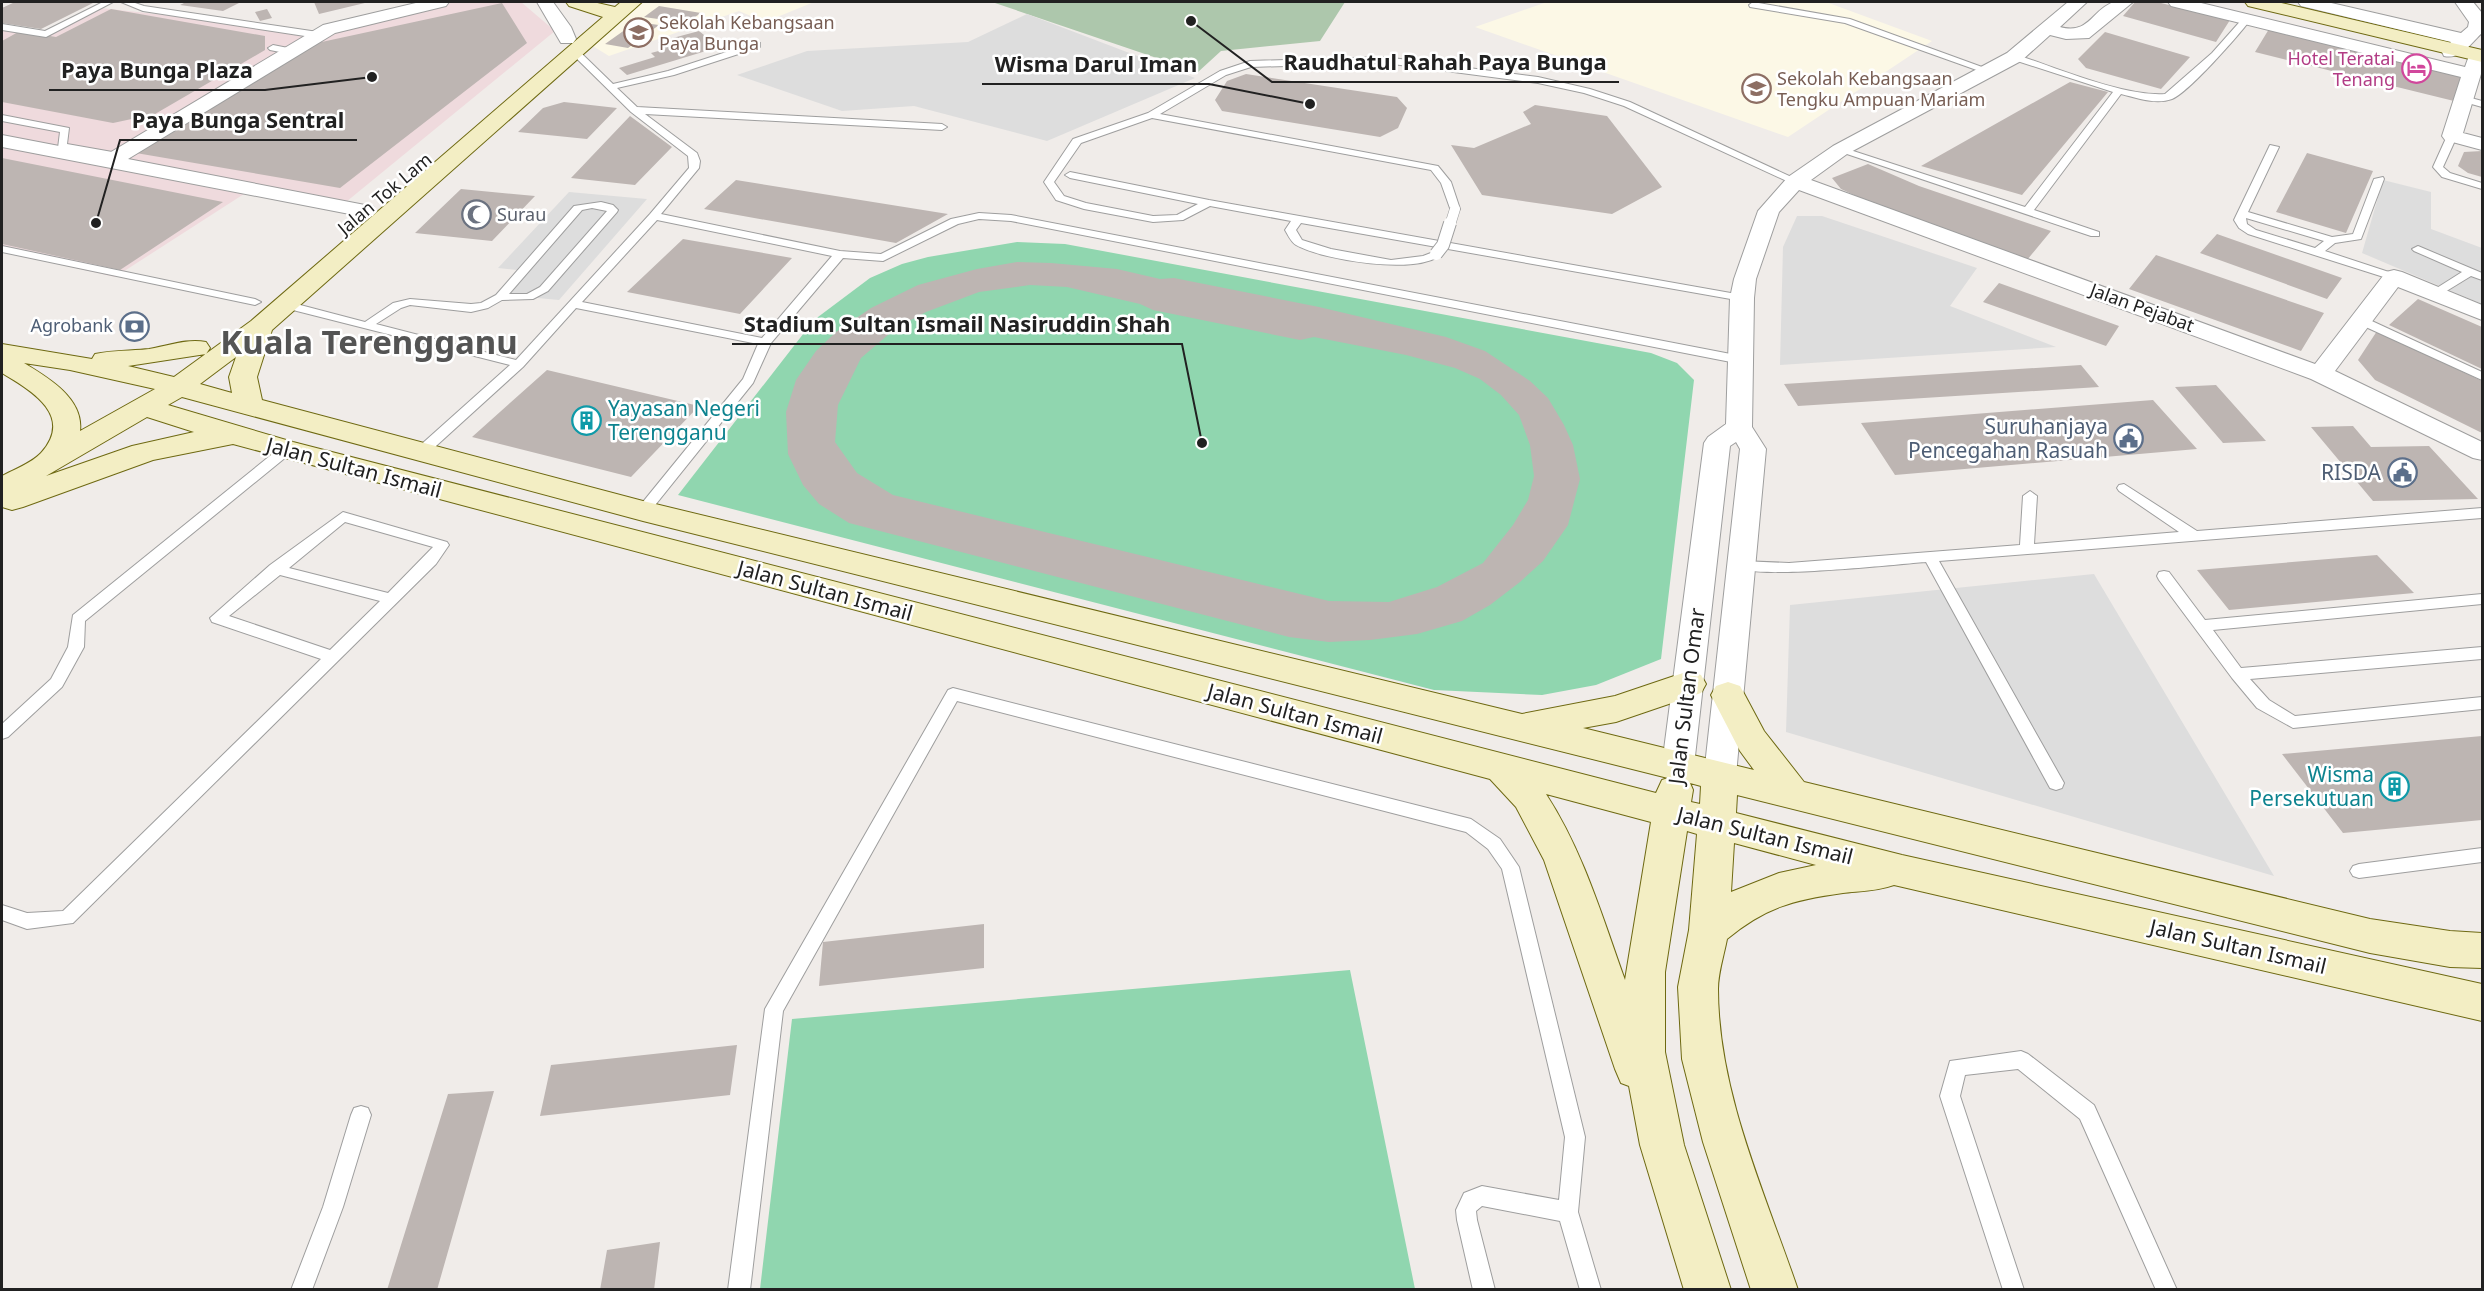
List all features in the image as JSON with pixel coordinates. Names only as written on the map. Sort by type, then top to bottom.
[{"type":"main road","points":[[576,2],[616,7]]},
{"type":"main road","name":"Jalan Tok Lam","points":[[2,472],[152,381],[197,348],[258,314],[285,305],[616,7]]},
{"type":"main road","points":[[2251,10],[2371,23],[2470,55]]},
{"type":"main road","name":"Jalan Tok Lam","points":[[2,489],[179,387],[365,212],[571,46]]},
{"type":"main road","points":[[2,504],[147,451],[193,440],[243,422],[243,377],[258,314]]},
{"type":"main road","points":[[70,362],[147,357],[197,348]]},
{"type":"main road","name":"Jalan Sultan Ismail","points":[[2,352],[70,362],[179,387],[243,422],[286,450],[1902,871],[2482,1003]]},
{"type":"main road","points":[[2,362],[33,381],[57,401],[67,417],[66,433],[52,459]]},
{"type":"main road","points":[[143,407],[141,398],[152,381]]},
{"type":"main road","name":"Jalan Sultan Ismail","points":[[143,407],[420,453],[643,511],[2370,936],[2450,950],[2482,951]]},
{"type":"main road","points":[[1516,727],[1616,709],[1689,684]]},
{"type":"main road","points":[[1728,695],[1752,741],[1792,793]]},
{"type":"main road","name":"Jalan Sultan Omar","points":[[1678,765],[1645,972],[1644,1052],[1662,1145],[1708,1290]]},
{"type":"main road","points":[[1501,767],[1529,797],[1563,860],[1662,1145]]},
{"type":"main road","points":[[1720,775],[1709,930],[1698,987],[1703,1059],[1725,1142],[1775,1290]]},
{"type":"main road","points":[[1709,930],[1745,904],[1786,886],[1826,879],[1902,871]]},
{"type":"street","points":[[114,159],[282,50],[329,29],[440,2]]},
{"type":"street","points":[[545,2],[562,27],[571,46]]},
{"type":"street","points":[[1739,427],[1742,298],[1745,279],[1769,211],[1795,181],[1840,150],[2014,57],[2078,2]]},
{"type":"street","points":[[2048,29],[2066,34],[2083,34],[2124,2]]},
{"type":"street","points":[[2177,2],[2251,10],[2440,66],[2470,55]]},
{"type":"street","points":[[2307,2],[2371,23]]},
{"type":"street","points":[[2464,2],[2472,10],[2478,22],[2470,55],[2473,102],[2452,136],[2482,144]]},
{"type":"street","points":[[2440,66],[2470,55]]},
{"type":"street","points":[[2,141],[114,159],[365,212]]},
{"type":"street","points":[[2,160],[254,210]]},
{"type":"street","name":"Jalan Pejabat","points":[[1795,181],[2320,374],[2482,452]]},
{"type":"street","points":[[2320,374],[2394,277],[2482,313]]},
{"type":"street","name":"Jalan Sultan Omar","points":[[1678,765],[1717,443],[1739,427],[1754,449],[1720,775]]},
{"type":"street","points":[[1704,559],[1741,566]]},
{"type":"lane","points":[[2,27],[46,34],[109,2]]},
{"type":"lane","points":[[125,2],[143,8],[318,35]]},
{"type":"lane","points":[[1752,5],[1861,25],[1988,71]]},
{"type":"lane","points":[[2014,57],[2119,90],[2163,98],[2171,96],[2215,55],[2251,10]]},
{"type":"lane","points":[[610,87],[671,73],[757,45]]},
{"type":"lane","points":[[420,453],[519,364],[654,216],[694,168],[693,155],[634,110],[571,46]]},
{"type":"lane","points":[[1209,203],[1179,218],[1153,219],[1084,207],[1060,198],[1049,182],[1077,141],[1150,115],[1223,73],[1250,64],[1385,60],[1538,80],[1587,91],[1628,104],[1795,181]]},
{"type":"lane","points":[[2026,212],[2119,90]]},
{"type":"lane","points":[[634,110],[942,127]]},
{"type":"lane","points":[[1150,115],[1434,168],[1446,182],[1455,209],[1443,245],[1436,254],[1425,259],[1392,263],[1329,252],[1298,242],[1290,230],[1298,219]]},
{"type":"lane","points":[[2,118],[65,130],[62,146],[114,159]]},
{"type":"lane","points":[[2452,136],[2438,167],[2446,175],[2482,186]]},
{"type":"lane","points":[[2274,147],[2239,220],[2243,226],[2252,232],[2394,277]]},
{"type":"lane","points":[[1840,150],[2095,234]]},
{"type":"lane","points":[[1070,175],[1209,203],[1742,298]]},
{"type":"lane","points":[[2242,213],[2332,240],[2357,237],[2379,179]]},
{"type":"lane","points":[[366,326],[397,305],[410,302],[471,308],[484,306],[500,297],[578,208],[588,204],[608,206],[613,210],[544,288],[529,297],[500,297]]},
{"type":"lane","points":[[654,216],[840,254],[883,258],[955,221],[979,216],[1011,219],[1741,360]]},
{"type":"lane","points":[[2317,252],[2332,240]]},
{"type":"lane","points":[[2,249],[258,314]]},
{"type":"lane","points":[[2418,249],[2482,277]]},
{"type":"lane","points":[[643,511],[750,380],[765,342],[840,254]]},
{"type":"lane","points":[[2436,293],[2469,272]]},
{"type":"lane","points":[[573,304],[765,342]]},
{"type":"lane","points":[[285,305],[519,364]]},
{"type":"lane","points":[[2361,320],[2482,375]]},
{"type":"lane","points":[[2,733],[57,683],[76,647],[78,619],[286,450]]},
{"type":"lane","points":[[2124,488],[2195,536]]},
{"type":"lane","points":[[2027,549],[2030,496]]},
{"type":"lane","points":[[1741,566],[1789,568],[2482,513]]},
{"type":"lane","points":[[2,913],[27,921],[67,918],[333,657],[392,599],[431,560],[442,545],[343,517],[217,618],[333,657]]},
{"type":"lane","points":[[1930,557],[2056,783]]},
{"type":"lane","points":[[276,569],[392,599]]},
{"type":"lane","points":[[2164,576],[2237,674],[2263,704],[2293,722],[2482,703]]},
{"type":"lane","points":[[2201,626],[2482,599]]},
{"type":"lane","points":[[2237,674],[2482,652]]},
{"type":"lane","points":[[739,1290],[774,1009],[953,694],[1471,826],[1494,844],[1510,867],[1575,1137],[1568,1212],[1591,1290]]},
{"type":"lane","points":[[2359,871],[2482,855]]},
{"type":"lane","points":[[2014,1290],[1950,1096],[1957,1067],[2021,1060],[2087,1112],[2167,1290]]},
{"type":"lane","points":[[302,1290],[333,1207],[361,1115]]},
{"type":"lane","points":[[1484,1290],[1467,1220],[1466,1210],[1471,1200],[1482,1196],[1568,1212]]},
{"type":"shaded area","points":[[455,2],[521,2],[555,31],[346,202],[258,185],[115,277],[2,251],[2,26],[53,33],[101,8],[328,33]]},
{"type":"shaded area","name":"Sekolah Kebangsaan Paya Bunga","points":[[641,2],[814,2],[765,22],[739,11],[609,56],[591,45]]},
{"type":"shaded area","name":"Sekolah Kebangsaan Tengku Ampuan Mariam","points":[[1547,2],[1826,2],[1932,41],[1788,137],[1475,27]]},
{"type":"shaded area","points":[[1027,14],[1195,78],[1047,141],[914,106],[842,111],[737,75],[807,51],[968,42]]},
{"type":"shaded area","points":[[2383,180],[2431,192],[2431,229],[2482,248],[2482,304],[2362,253]]},
{"type":"shaded area","points":[[569,192],[647,199],[559,300],[496,294],[517,270],[498,268]]},
{"type":"shaded area","points":[[1797,216],[1822,216],[1977,268],[1950,306],[2056,347],[1780,365],[1783,247]]},
{"type":"shaded area","points":[[2094,574],[2274,876],[1786,732],[1790,605]]},
{"type":"green space","points":[[992,2],[1345,2],[1320,41],[1221,51],[1198,72]]},
{"type":"green space","points":[[1017,242],[1065,244],[1651,353],[1677,363],[1694,380],[1661,659],[1596,685],[1542,695],[1434,690],[678,495],[814,320],[870,278],[902,264],[928,257]]},
{"type":"green space","points":[[1350,970],[1415,1289],[760,1289],[792,1019]]},
{"type":"building","points":[[15,2],[95,2],[41,29],[2,23],[2,8]]},
{"type":"building","points":[[186,2],[241,2],[223,11],[180,5]]},
{"type":"building","points":[[314,2],[369,2],[319,14]]},
{"type":"building","points":[[2135,2],[2157,2],[2230,20],[2216,42],[2123,16]]},
{"type":"building","points":[[502,3],[527,43],[340,188],[136,153],[317,43]]},
{"type":"building","points":[[659,6],[701,13],[686,23],[644,17]]},
{"type":"building","points":[[111,9],[265,36],[265,50],[155,114],[113,123],[2,102],[2,41],[20,31],[56,37]]},
{"type":"building","points":[[267,9],[272,18],[260,21],[255,12]]},
{"type":"building","points":[[636,22],[659,25],[628,48],[605,44]]},
{"type":"building","points":[[2269,29],[2463,76],[2454,101],[2255,52]]},
{"type":"building","points":[[699,31],[719,47],[627,75],[619,68],[655,57],[651,53],[666,49],[658,42]]},
{"type":"building","points":[[2105,32],[2190,57],[2161,89],[2086,68],[2078,59]]},
{"type":"building","points":[[1246,74],[1397,97],[1407,108],[1398,128],[1380,137],[1222,111],[1215,100],[1227,81]]},
{"type":"building","points":[[2070,82],[2108,92],[2022,195],[1921,166]]},
{"type":"building","points":[[564,102],[617,108],[587,139],[518,132],[543,108]]},
{"type":"building","points":[[1535,105],[1607,116],[1662,187],[1612,214],[1482,195],[1451,145],[1474,148],[1531,124],[1523,112]]},
{"type":"building","points":[[630,116],[672,147],[635,185],[571,178]]},
{"type":"building","points":[[2482,151],[2482,177],[2468,173],[2458,166],[2464,152]]},
{"type":"building","points":[[2307,153],[2373,171],[2346,233],[2276,212]]},
{"type":"building","points":[[2,158],[223,202],[120,270],[2,244]]},
{"type":"building","points":[[1868,164],[1919,186],[2051,231],[2027,260],[1893,213],[1841,189],[1832,178]]},
{"type":"building","points":[[736,180],[948,214],[896,243],[704,209]]},
{"type":"building","name":"Surau","points":[[461,189],[535,196],[492,241],[415,233]]},
{"type":"building","points":[[2217,234],[2342,278],[2327,299],[2200,253]]},
{"type":"building","points":[[683,239],[792,258],[740,314],[627,292]]},
{"type":"building","points":[[2156,255],[2324,313],[2301,351],[2129,289]]},
{"type":"building","points":[[1017,262],[1051,263],[1117,269],[1160,279],[1174,278],[1319,307],[1446,337],[1485,351],[1530,381],[1548,398],[1564,425],[1573,445],[1580,479],[1568,525],[1543,561],[1520,582],[1490,605],[1462,621],[1417,634],[1329,642],[1289,637],[849,523],[819,504],[803,485],[788,454],[786,412],[796,380],[816,351],[836,332],[871,308],[918,285],[977,269]],"holes":[[[1030,285],[1067,287],[1140,304],[1153,310],[1300,340],[1314,337],[1406,355],[1455,368],[1480,379],[1501,395],[1519,415],[1530,445],[1534,476],[1528,500],[1513,525],[1483,563],[1437,587],[1389,602],[1329,601],[893,495],[857,473],[835,442],[838,405],[861,358],[896,328],[926,312],[979,292]]]},
{"type":"building","points":[[1999,283],[2119,326],[2106,346],[1983,302]]},
{"type":"building","points":[[2418,299],[2482,327],[2482,369],[2389,325]]},
{"type":"building","points":[[2377,331],[2482,381],[2482,433],[2375,380],[2358,360]]},
{"type":"building","points":[[2081,365],[2099,387],[1798,406],[1784,384]]},
{"type":"building","name":"Yayasan Negeri Terengganu","points":[[547,370],[699,406],[631,477],[472,437]]},
{"type":"building","points":[[2216,385],[2266,441],[2223,443],[2175,387]]},
{"type":"building","points":[[2153,400],[2197,449],[1895,475],[1861,423]]},
{"type":"building","name":"RISDA","points":[[2353,426],[2371,447],[2429,446],[2478,499],[2373,501],[2311,427]]},
{"type":"building","points":[[2377,555],[2414,593],[2229,610],[2197,570]]},
{"type":"building","name":"Wisma Persekutuan","points":[[2482,736],[2482,820],[2343,833],[2282,754]]},
{"type":"building","points":[[984,924],[984,968],[819,986],[823,942]]},
{"type":"building","points":[[737,1045],[730,1095],[540,1116],[551,1065]]},
{"type":"building","points":[[494,1091],[437,1290],[387,1290],[448,1094]]},
{"type":"building","points":[[660,1242],[654,1290],[600,1290],[607,1250]]},
{"type":"place","name":"Raudhatul Rahah Paya Bunga","points":[[1191,21]]},
{"type":"place","name":"Sekolah Kebangsaan Paya Bunga","points":[[638,33]]},
{"type":"place","name":"Hotel Teratai Tenang","points":[[2416,69]]},
{"type":"place","name":"Paya Bunga Plaza","points":[[372,77]]},
{"type":"place","name":"Sekolah Kebangsaan Tengku Ampuan Mariam","points":[[1756,89]]},
{"type":"place","name":"Wisma Darul Iman","points":[[1310,104]]},
{"type":"place","name":"Surau","points":[[476,215]]},
{"type":"place","name":"Paya Bunga Sentral","points":[[96,223]]},
{"type":"place","name":"Agrobank","points":[[134,326]]},
{"type":"place","name":"Yayasan Negeri Terengganu","points":[[587,421]]},
{"type":"place","name":"Suruhanjaya Pencegahan Rasuah","points":[[2129,439]]},
{"type":"place","name":"Stadium Sultan Ismail Nasiruddin Shah","points":[[1202,443]]},
{"type":"place","name":"RISDA","points":[[2402,473]]},
{"type":"place","name":"Wisma Persekutuan","points":[[2395,787]]},
{"type":"district","name":"Kuala Terengganu","points":[[369,342]]}]
